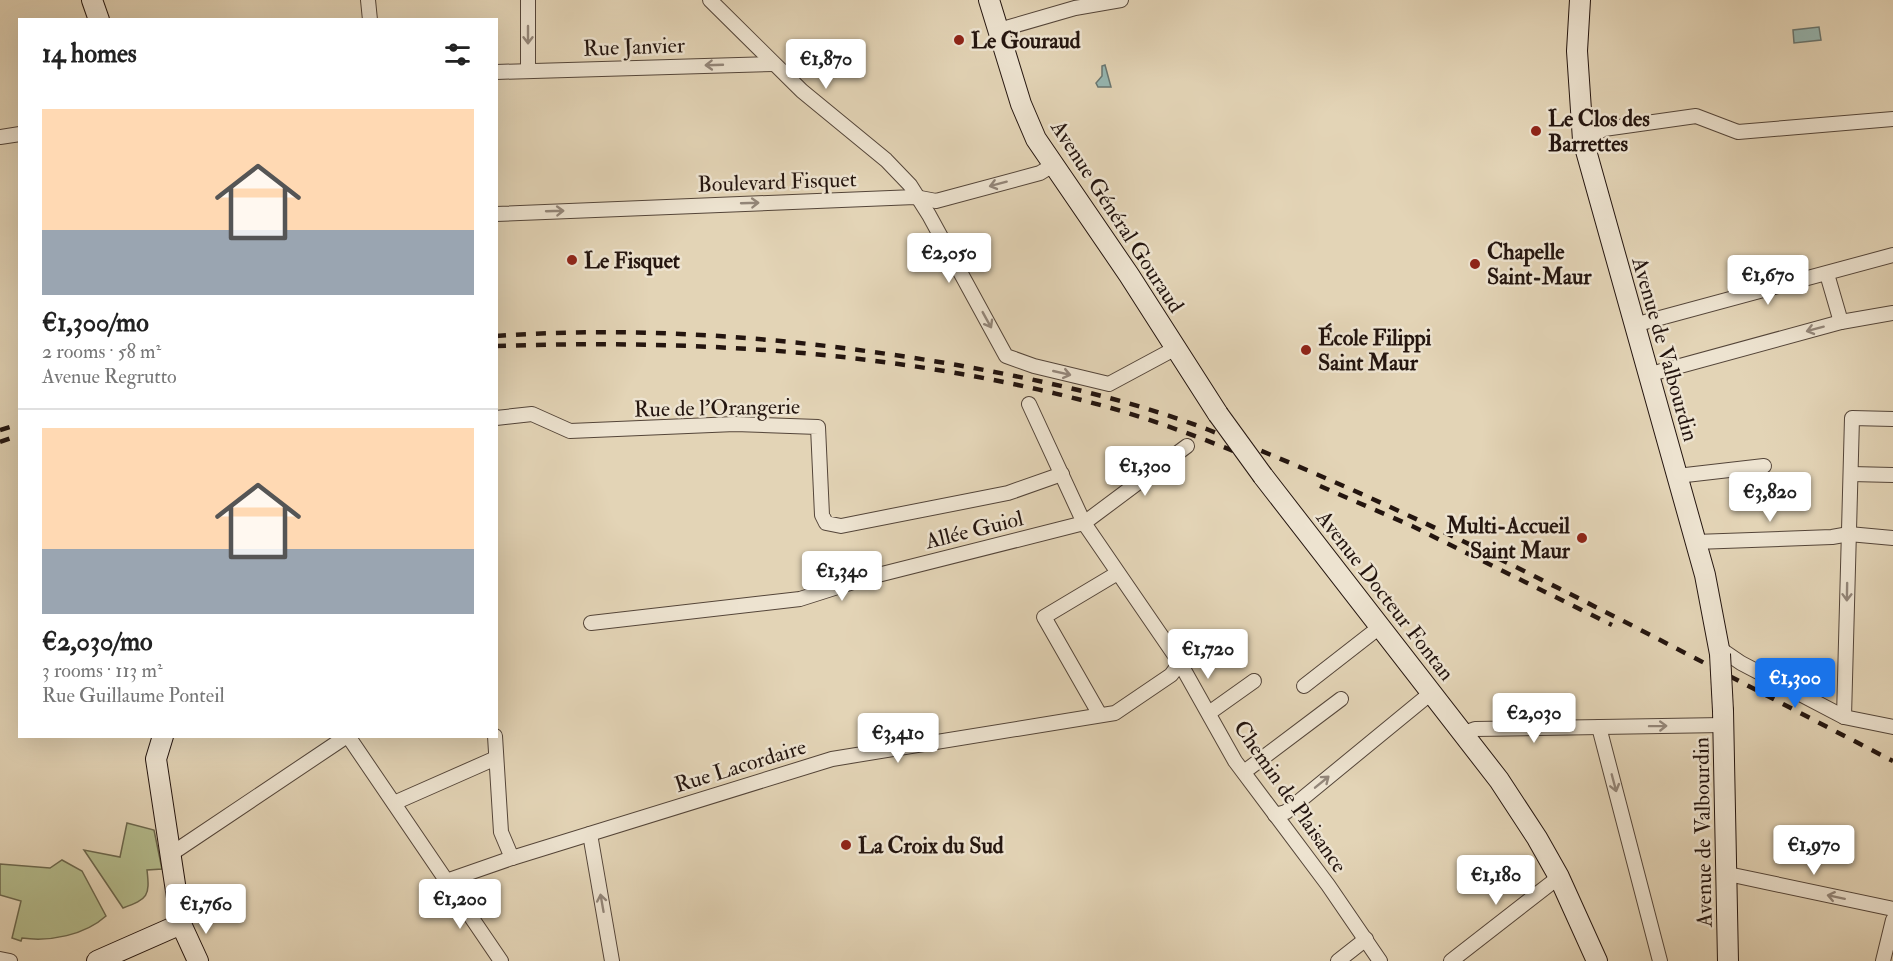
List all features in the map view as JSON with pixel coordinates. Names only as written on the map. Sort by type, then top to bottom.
[{"type":"street","points":[[92,0],[98,18]]},
{"type":"street","points":[[368,0],[370,18]]},
{"type":"street","points":[[528,0],[528,70]]},
{"type":"street","points":[[710,0],[773,64],[886,160],[910,185],[915,197],[929,215],[1006,356],[1034,366],[1109,384],[1176,348]]},
{"type":"street","name":"Avenue Général Gouraud","points":[[989,0],[1021,104],[1036,139],[1218,414],[1263,476]]},
{"type":"street","points":[[999,30],[1075,8],[1120,0]]},
{"type":"street","name":"Avenue de Valbourdin","points":[[1580,0],[1577,51],[1583,140],[1695,542],[1714,615],[1720,651],[1728,874],[1728,961]]},
{"type":"street","name":"Rue Janvier","points":[[498,72],[773,64]]},
{"type":"street","points":[[1583,140],[1604,129],[1696,116],[1738,132],[1893,119]]},
{"type":"street","points":[[0,137],[18,134]]},
{"type":"street","name":"Boulevard Fisquet","points":[[498,214],[915,197],[936,201],[1040,172],[1053,165]]},
{"type":"street","points":[[1634,325],[1893,255]]},
{"type":"street","points":[[1827,274],[1841,322]]},
{"type":"street","points":[[1647,375],[1841,322],[1893,313]]},
{"type":"street","name":"Chemin de Plaisance","points":[[1029,404],[1083,523],[1116,574],[1180,663],[1244,772],[1380,961]]},
{"type":"street","name":"Rue de l'Orangerie","points":[[498,418],[532,414],[570,431],[735,424],[818,427],[822,515],[826,523],[841,526],[1008,493],[1062,474]]},
{"type":"street","points":[[1844,717],[1852,418],[1893,419]]},
{"type":"street","points":[[1083,523],[1187,446]]},
{"type":"street","points":[[1677,476],[1764,466]]},
{"type":"street","points":[[1851,474],[1893,475]]},
{"type":"street","name":"Avenue Docteur Fontan","points":[[1263,476],[1431,693],[1464,732],[1537,838],[1559,878],[1597,961]]},
{"type":"street","name":"Allée Guiol","points":[[591,623],[800,599],[866,578],[1083,523]]},
{"type":"street","points":[[1695,542],[1832,537],[1849,534],[1893,538]]},
{"type":"street","points":[[1100,716],[1044,616],[1116,574]]},
{"type":"street","points":[[1304,686],[1381,626]]},
{"type":"street","points":[[1720,651],[1844,717],[1893,726]]},
{"type":"street","name":"Rue Lacordaire","points":[[446,881],[512,858],[832,759],[1115,712],[1171,675],[1180,663]]},
{"type":"street","points":[[1209,713],[1254,681]]},
{"type":"street","points":[[1275,815],[1286,812],[1431,693]]},
{"type":"street","points":[[1244,772],[1341,699]]},
{"type":"street","points":[[1464,732],[1475,729],[1599,727],[1723,718]]},
{"type":"street","points":[[1599,727],[1660,961]]},
{"type":"street","points":[[162,738],[156,759],[181,924],[198,961]]},
{"type":"street","points":[[171,854],[345,738]]},
{"type":"street","points":[[349,738],[501,961]]},
{"type":"street","points":[[495,738],[501,832],[512,858]]},
{"type":"street","points":[[394,802],[496,758]]},
{"type":"street","points":[[590,834],[612,961]]},
{"type":"street","points":[[1728,874],[1893,909]]},
{"type":"street","points":[[1451,961],[1559,878]]},
{"type":"street","points":[[1883,961],[1893,920]]},
{"type":"street","points":[[97,961],[181,924]]},
{"type":"street","points":[[1338,961],[1366,939]]},
{"type":"street","points":[[0,959],[10,961]]},
{"type":"green space","points":[[127,823],[154,830],[162,869],[147,870],[146,895],[138,902],[123,908],[84,850],[120,857]]},
{"type":"green space","points":[[62,860],[82,871],[106,916],[98,923],[67,936],[44,939],[22,938],[21,941],[12,938],[21,901],[0,895],[0,864],[50,868]]},
{"type":"water","points":[[1819,27],[1821,40],[1794,43],[1793,30]]},
{"type":"water","points":[[1105,65],[1111,87],[1098,87],[1096,83],[1102,76],[1102,66]]},
{"type":"railway","points":[[498,336],[612,332],[669,333],[785,341],[900,356],[989,371],[1052,384],[1147,409],[1209,430],[1384,504],[1555,587],[1893,761]]},
{"type":"railway","points":[[498,346],[573,344],[729,348],[806,353],[883,362],[1036,389],[1111,408],[1264,463]]},
{"type":"railway","points":[[0,430],[18,425]]},
{"type":"railway","points":[[0,442],[18,436]]},
{"type":"railway","points":[[1320,486],[1412,526],[1612,625]]},
{"type":"place","name":"Le Gouraud","points":[[959,40]]},
{"type":"place","name":"Le Clos des Barrettes","points":[[1536,131]]},
{"type":"place","name":"Le Fisquet","points":[[572,260]]},
{"type":"place","name":"Chapelle Saint-Maur","points":[[1475,264]]},
{"type":"place","name":"École Filippi Saint Maur","points":[[1306,350]]},
{"type":"place","name":"Multi-Accueil Saint Maur","points":[[1582,538]]},
{"type":"place","name":"La Croix du Sud","points":[[846,845]]}]
